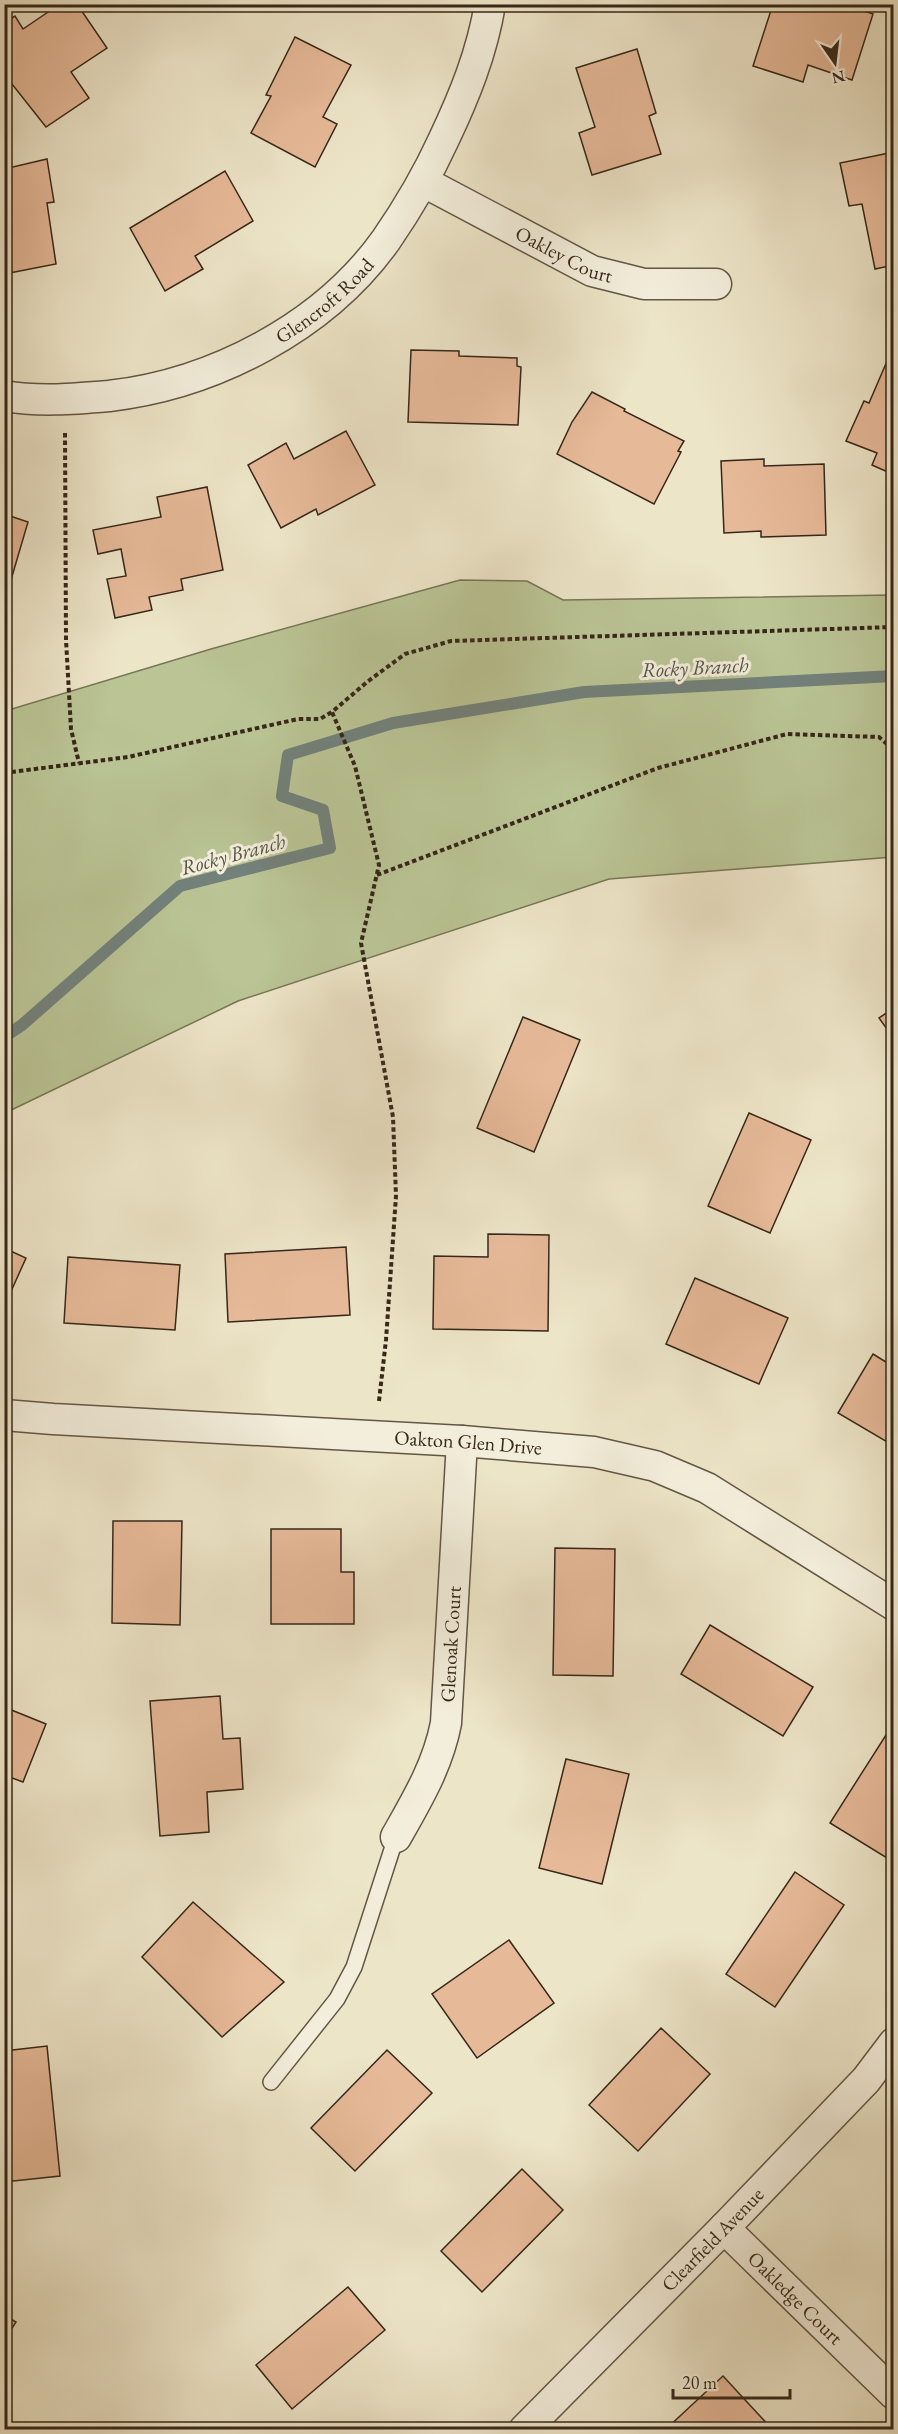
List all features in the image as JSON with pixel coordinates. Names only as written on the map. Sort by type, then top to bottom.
[{"type":"street","name":"Glencroft Road","points":[[4,396],[64,400],[140,392],[195,377],[248,356],[296,327],[340,291],[385,241],[424,182],[467,91],[487,24],[490,4]]},
{"type":"street","name":"Oakley Court","points":[[424,182],[592,271],[644,284],[716,284]]},
{"type":"street","name":"Oakton Glen Drive","points":[[4,1415],[462,1441],[594,1452],[654,1466],[707,1488],[894,1605]]},
{"type":"street","name":"Glenoak Court","points":[[396,1837],[428,1781],[442,1745],[446,1723],[462,1441]]},
{"type":"street","name":"Clearfield Avenue","points":[[524,2430],[724,2228],[866,2080],[894,2043]]},
{"type":"street","name":"Oakledge Court","points":[[724,2228],[894,2394]]},
{"type":"lane","points":[[271,2082],[337,2000],[354,1967],[396,1837]]},
{"type":"path","points":[[64,400],[66,640],[71,729],[79,763]]},
{"type":"path","points":[[4,773],[128,757],[298,719],[320,718],[332,714],[367,682],[405,654],[451,641],[894,627]]},
{"type":"path","points":[[332,714],[355,766],[379,865],[361,943],[393,1117],[396,1196],[386,1340],[374,1436]]},
{"type":"path","points":[[377,875],[658,768],[787,734],[879,738],[894,750]]},
{"type":"green space","points":[[460,580],[527,581],[563,600],[893,595],[893,857],[609,879],[238,1001],[5,1113],[5,711],[211,649]]},
{"type":"building","points":[[60,4],[77,4],[107,48],[71,72],[89,98],[46,127],[4,74],[4,23],[15,16],[23,29]]},
{"type":"building","points":[[327,4],[377,4],[376,11],[327,8]]},
{"type":"building","points":[[773,4],[845,4],[873,14],[852,80],[808,65],[803,82],[753,66]]},
{"type":"building","points":[[295,37],[351,65],[323,117],[337,124],[315,167],[251,133],[271,96],[266,95]]},
{"type":"building","points":[[637,49],[656,113],[649,116],[661,154],[592,175],[579,133],[595,127],[576,68]]},
{"type":"building","points":[[894,152],[894,265],[875,269],[862,204],[849,206],[840,163]]},
{"type":"building","points":[[47,159],[54,202],[47,203],[56,264],[4,274],[4,169]]},
{"type":"building","points":[[225,171],[253,221],[195,256],[203,269],[165,291],[130,228]]},
{"type":"building","points":[[894,345],[894,463],[890,473],[872,465],[877,453],[846,441],[864,401],[869,403]]},
{"type":"building","points":[[411,350],[459,351],[459,356],[517,358],[517,366],[521,367],[518,425],[408,422]]},
{"type":"building","points":[[592,392],[684,441],[678,451],[681,452],[654,504],[557,454],[572,422]]},
{"type":"building","points":[[346,431],[375,485],[318,515],[316,509],[281,528],[248,465],[286,443],[294,459]]},
{"type":"building","points":[[764,459],[764,466],[824,464],[826,535],[761,537],[761,531],[724,533],[721,461]]},
{"type":"building","points":[[207,487],[223,570],[181,579],[183,590],[149,597],[152,610],[115,618],[107,579],[126,576],[121,549],[98,554],[93,530],[161,517],[157,497]]},
{"type":"building","points":[[4,514],[28,522],[8,590],[4,589]]},
{"type":"building","points":[[894,1008],[894,1039],[879,1018]]},
{"type":"building","points":[[523,1017],[580,1040],[534,1152],[477,1128]]},
{"type":"building","points":[[749,1113],[811,1140],[770,1233],[708,1206]]},
{"type":"building","points":[[488,1234],[549,1235],[548,1331],[433,1329],[434,1256],[488,1257]]},
{"type":"building","points":[[346,1247],[350,1315],[228,1322],[225,1254]]},
{"type":"building","points":[[4,1248],[26,1258],[4,1307]]},
{"type":"building","points":[[68,1257],[180,1265],[175,1330],[64,1323]]},
{"type":"building","points":[[695,1278],[788,1318],[759,1384],[666,1344]]},
{"type":"building","points":[[873,1354],[894,1367],[894,1446],[838,1413]]},
{"type":"building","points":[[113,1521],[182,1521],[180,1625],[112,1623]]},
{"type":"building","points":[[271,1529],[341,1529],[341,1572],[354,1572],[354,1624],[271,1624]]},
{"type":"building","points":[[555,1548],[615,1549],[613,1676],[553,1675]]},
{"type":"building","points":[[710,1625],[813,1687],[783,1736],[681,1674]]},
{"type":"building","points":[[220,1696],[223,1739],[240,1738],[243,1789],[207,1792],[209,1832],[160,1836],[150,1701]]},
{"type":"building","points":[[4,1707],[46,1724],[23,1782],[4,1775]]},
{"type":"building","points":[[886,1735],[894,1740],[894,1848],[887,1858],[830,1823]]},
{"type":"building","points":[[566,1759],[629,1774],[602,1884],[539,1868]]},
{"type":"building","points":[[795,1872],[844,1905],[775,2007],[726,1974]]},
{"type":"building","points":[[193,1902],[284,1982],[222,2037],[142,1957]]},
{"type":"building","points":[[509,1940],[554,2003],[477,2058],[432,1994]]},
{"type":"building","points":[[661,2028],[710,2074],[638,2151],[589,2105]]},
{"type":"building","points":[[47,2046],[60,2176],[4,2182],[4,2051]]},
{"type":"building","points":[[387,2050],[432,2093],[355,2171],[311,2128]]},
{"type":"building","points":[[522,2169],[563,2210],[482,2292],[441,2251]]},
{"type":"building","points":[[348,2287],[385,2330],[292,2409],[256,2365]]},
{"type":"building","points":[[4,2315],[16,2322],[4,2341]]},
{"type":"building","points":[[723,2376],[773,2430],[665,2430]]},
{"type":"waterway","name":"Rocky Branch","points":[[4,1037],[22,1025],[180,886],[330,848],[323,810],[282,796],[288,755],[393,723],[584,692],[894,676]]}]
